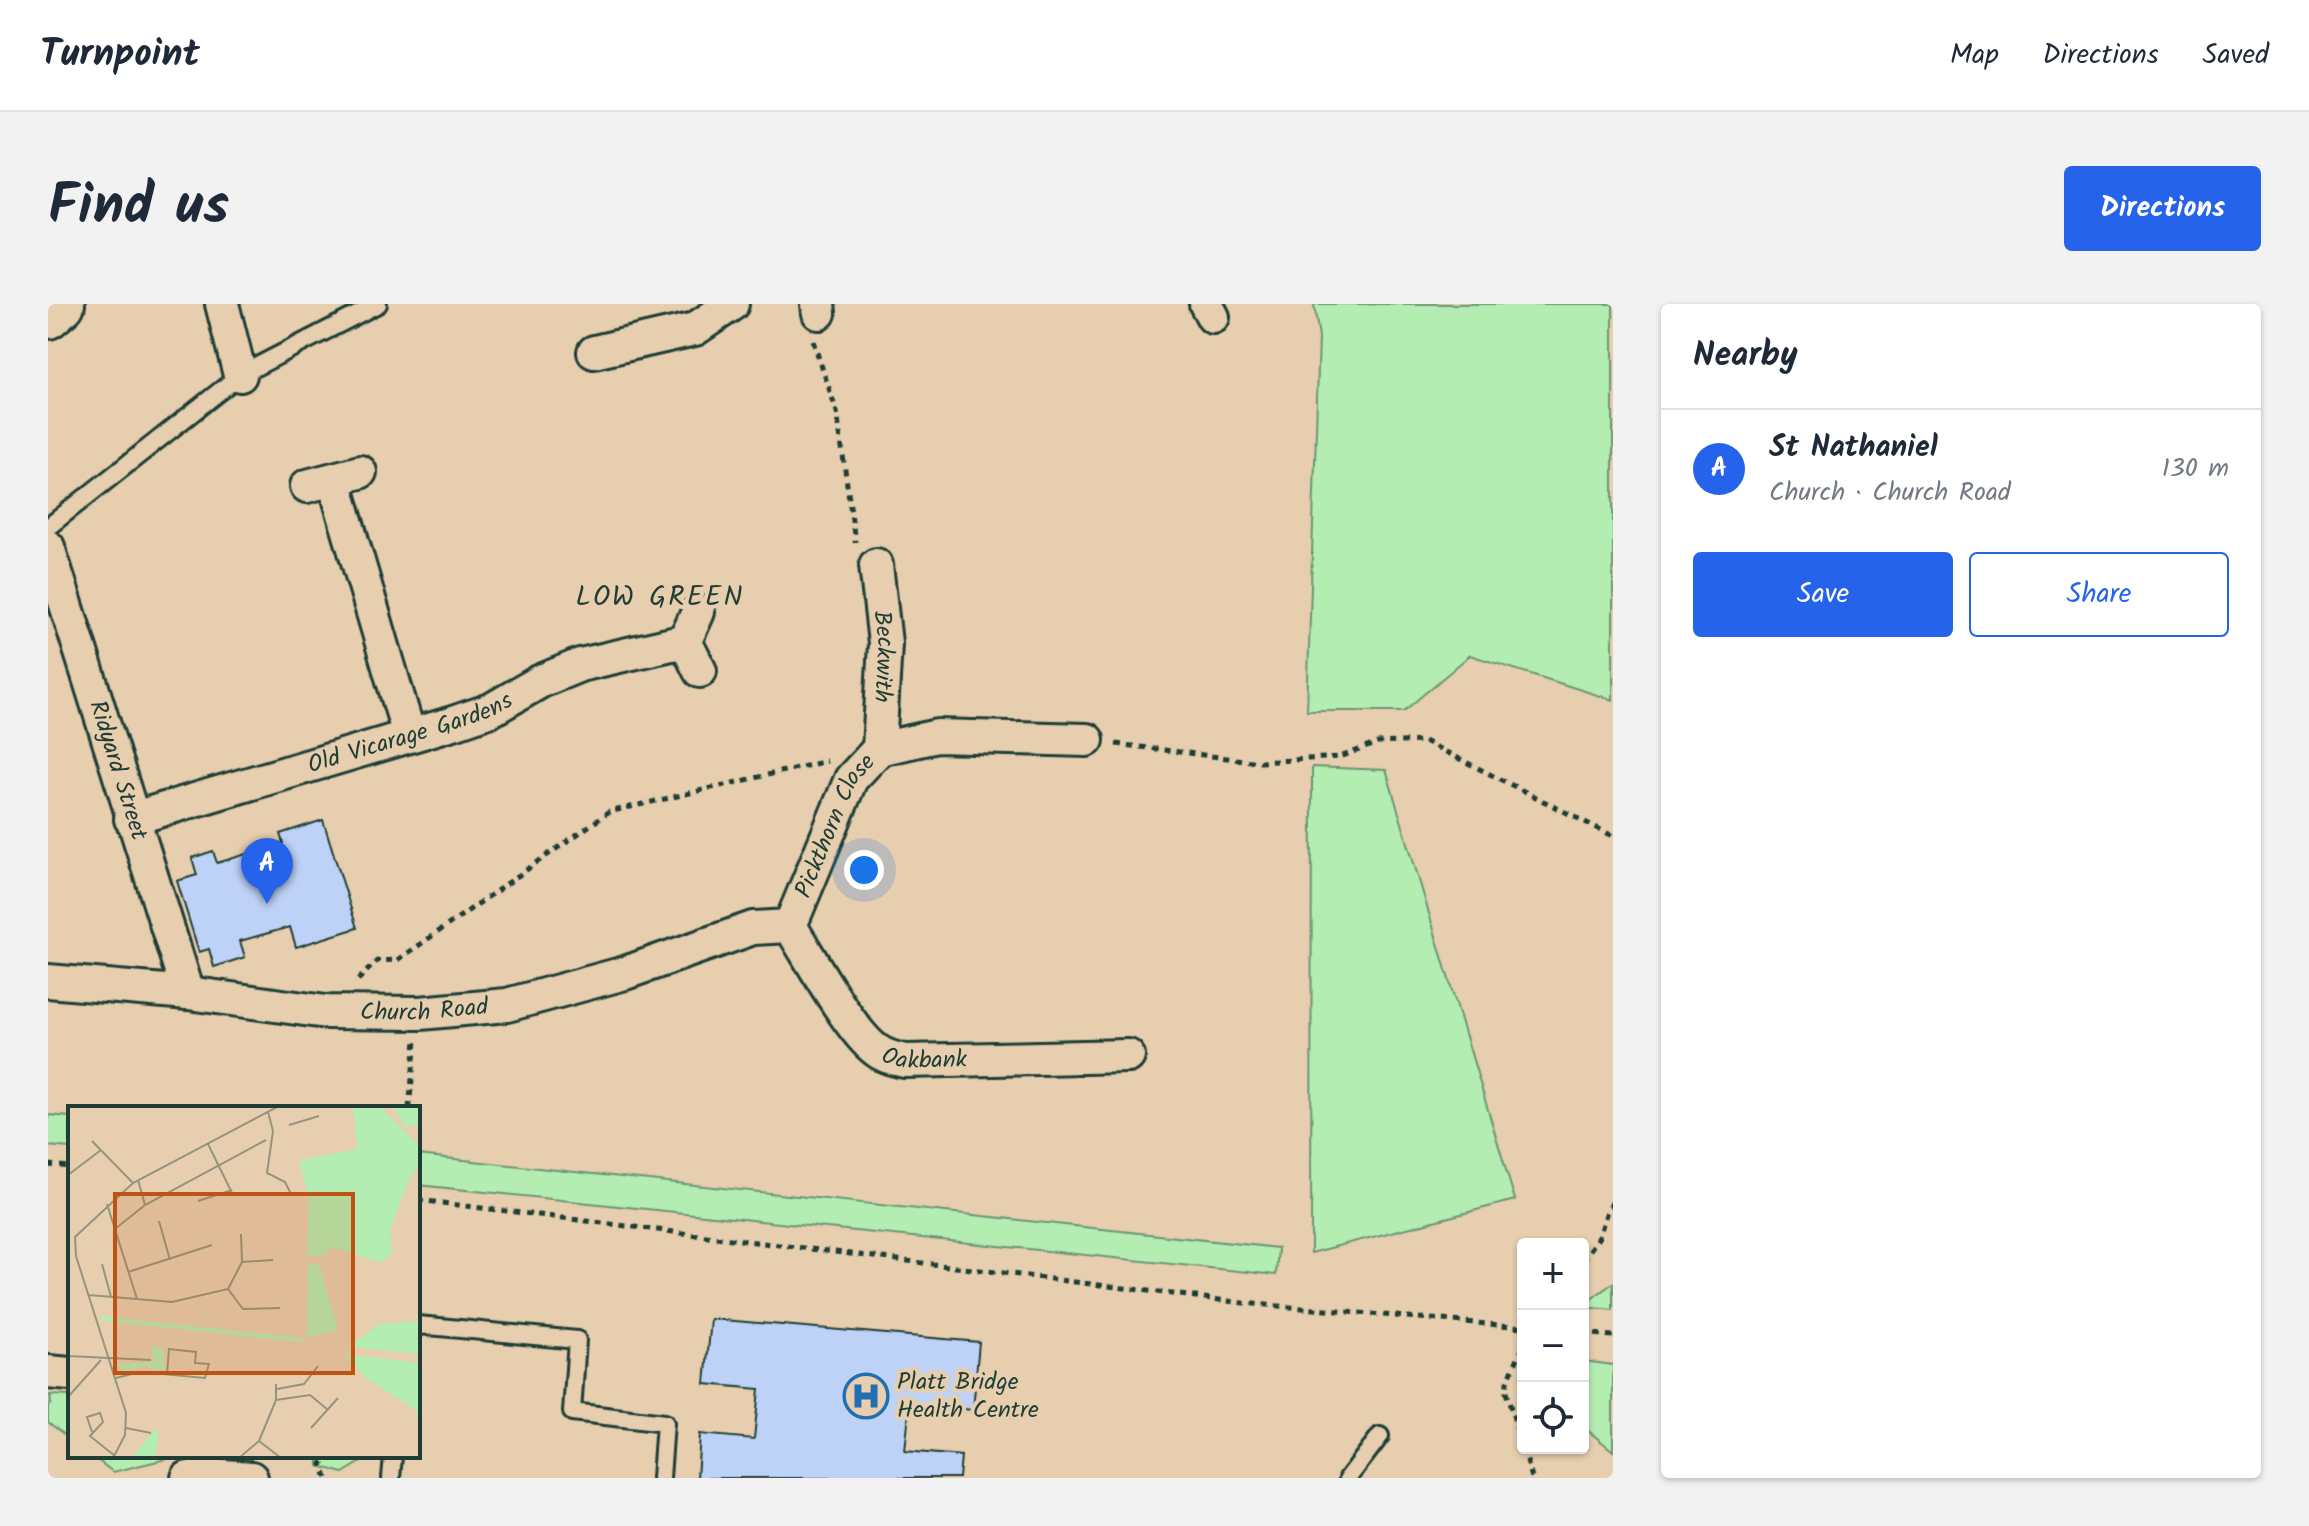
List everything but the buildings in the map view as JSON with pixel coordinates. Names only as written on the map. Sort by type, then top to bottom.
[{"type":"main road","points":[[48,316],[62,304]]},
{"type":"street","points":[[222,304],[240,375]]},
{"type":"street","points":[[594,352],[695,329],[732,304]]},
{"type":"street","points":[[334,479],[409,735]]},
{"type":"street","name":"Ridyard Street","points":[[48,547],[188,993]]},
{"type":"street","name":"Beckwith","points":[[876,565],[885,643],[879,749]]},
{"type":"street","name":"Old Vicarage Gardens","points":[[131,819],[491,710],[541,681],[692,626],[700,671]]},
{"type":"street","name":"Pickthorn Close","points":[[790,926],[851,779],[879,749],[937,736],[1087,740]]},
{"type":"street","name":"Church Road","points":[[48,981],[188,993],[326,1012],[420,1013],[507,1005],[625,973],[753,928],[790,926]]},
{"type":"street","name":"Oakbank","points":[[790,926],[859,1033],[875,1050],[890,1058],[905,1061],[1128,1056]]},
{"type":"street","points":[[48,1372],[68,1374]]},
{"type":"street","points":[[188,1478],[210,1475],[251,1478]]},
{"type":"lane","points":[[48,527],[240,375],[378,304]]},
{"type":"lane","points":[[420,1325],[577,1340],[572,1412],[665,1423],[661,1478]]},
{"type":"lane","points":[[1348,1478],[1380,1436]]},
{"type":"lane","points":[[391,1478],[393,1458]]},
{"type":"path","points":[[819,308],[808,325],[837,412],[857,558],[876,565]]},
{"type":"path","points":[[1087,740],[1259,762],[1340,757],[1378,743],[1424,741],[1613,836]]},
{"type":"path","points":[[326,1012],[377,961],[398,960],[609,812],[879,749]]},
{"type":"path","points":[[409,1106],[420,1013]]},
{"type":"path","points":[[48,1165],[68,1167]]},
{"type":"path","points":[[420,1200],[1244,1303],[1517,1326]]},
{"type":"path","points":[[1589,1251],[1599,1237],[1613,1201]]},
{"type":"path","points":[[1589,1334],[1613,1336]]},
{"type":"path","points":[[1517,1360],[1506,1392],[1532,1478]]},
{"type":"path","points":[[327,1458],[322,1464],[327,1478]]},
{"type":"green space","points":[[1314,304],[1613,304],[1613,700],[1470,655],[1404,711],[1307,711],[1319,337]]},
{"type":"green space","points":[[1312,767],[1386,770],[1515,1200],[1311,1253]]},
{"type":"green space","points":[[48,1115],[68,1117],[68,1148],[48,1146]]},
{"type":"green space","points":[[420,1155],[1278,1248],[1276,1275],[420,1185]]},
{"type":"green space","points":[[1613,1283],[1613,1310],[1589,1308],[1589,1301]]},
{"type":"green space","points":[[1589,1362],[1613,1365],[1613,1451],[1589,1431]]},
{"type":"green space","points":[[50,1395],[68,1396],[68,1437],[48,1422],[48,1405],[51,1404]]},
{"type":"green space","points":[[95,1458],[170,1458],[113,1472]]},
{"type":"green space","points":[[319,1458],[368,1458],[343,1473],[319,1466]]},
{"type":"place","name":"St Nathaniel","points":[[267,904]]},
{"type":"place","name":"Platt Bridge Health Centre","points":[[866,1396]]},
{"type":"district","name":"LOW GREEN","points":[[660,597]]}]
